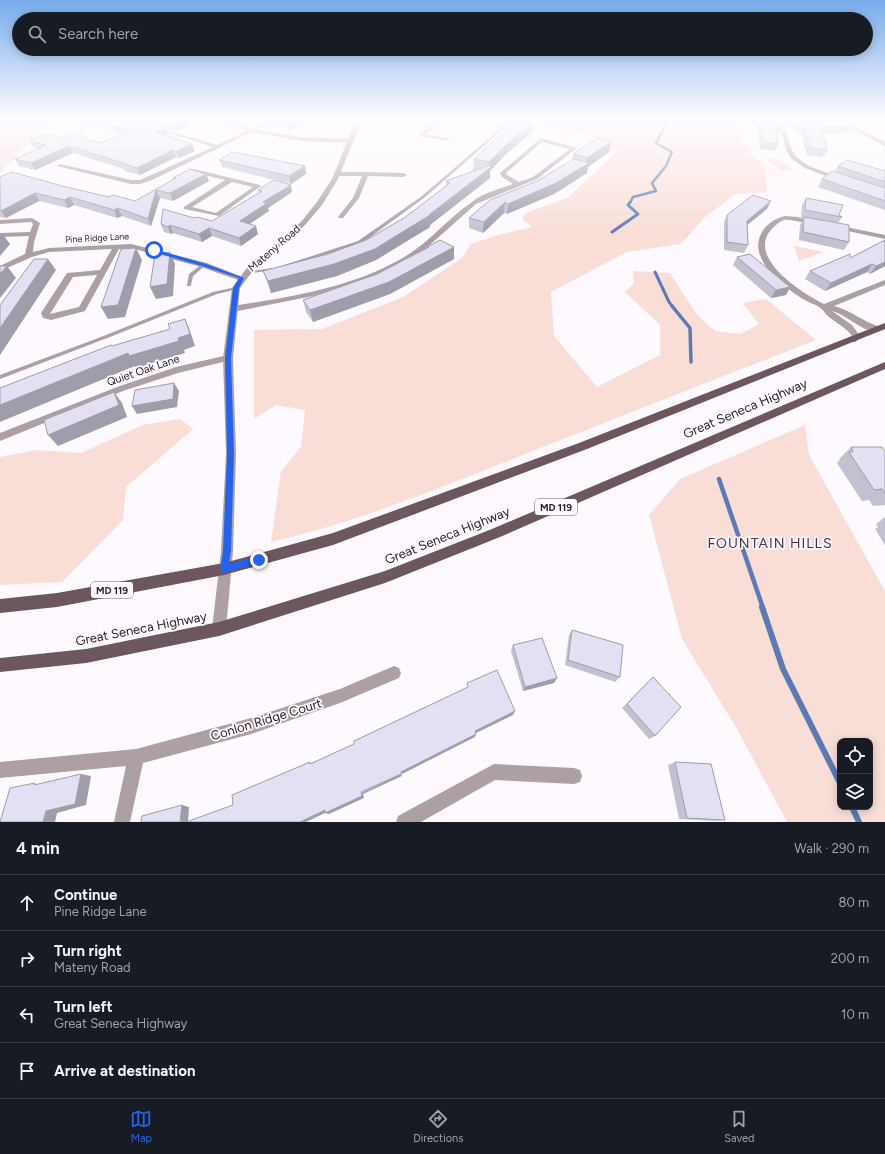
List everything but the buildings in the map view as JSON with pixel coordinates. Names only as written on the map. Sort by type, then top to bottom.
[{"type":"main road","name":"Great Seneca Highway","points":[[0,606],[57,600],[224,570],[333,540],[590,444],[853,340],[881,327]]},
{"type":"main road","name":"Great Seneca Highway","points":[[0,665],[86,656],[219,629],[393,574],[496,533],[885,365]]},
{"type":"street","points":[[60,166],[131,182],[140,182],[150,179],[194,158]]},
{"type":"street","name":"Mateny Road","points":[[219,629],[227,551],[231,454],[228,358],[236,288],[243,275],[250,267],[299,227],[312,214],[329,191],[338,174],[343,158]]},
{"type":"street","points":[[519,185],[504,176],[503,173],[520,158]]},
{"type":"street","points":[[233,309],[304,297],[367,278],[403,260],[432,240],[474,203],[535,178],[561,158]]},
{"type":"street","points":[[795,158],[814,170],[847,182]]},
{"type":"street","points":[[176,167],[258,186],[217,215],[186,208],[230,180]]},
{"type":"street","points":[[338,174],[404,175]]},
{"type":"street","points":[[340,218],[356,198],[366,174]]},
{"type":"street","points":[[881,327],[860,323],[838,309],[824,307],[808,297],[777,275],[762,254],[761,243],[767,229],[782,218],[885,237]]},
{"type":"street","points":[[0,222],[32,220],[37,223],[28,249],[30,255]]},
{"type":"street","points":[[0,235],[33,234]]},
{"type":"street","points":[[103,272],[70,275],[45,313],[46,316],[51,317],[69,313],[82,308],[103,272],[118,246]]},
{"type":"street","name":"Pine Ridge Lane","points":[[0,269],[30,255],[49,250],[131,246],[243,275]]},
{"type":"street","points":[[824,307],[885,282]]},
{"type":"street","points":[[824,307],[828,313],[850,327],[856,336],[853,340]]},
{"type":"street","name":"Quiet Oak Lane","points":[[0,437],[64,411],[169,372],[228,358]]},
{"type":"street","name":"Conlon Ridge Court","points":[[0,770],[136,757],[251,726],[340,696],[394,673]]},
{"type":"street","points":[[122,822],[136,757]]},
{"type":"street","points":[[404,822],[494,772],[574,776]]},
{"type":"lane","points":[[243,275],[274,268],[360,242],[423,197],[468,158]]},
{"type":"lane","points":[[189,285],[191,275],[204,265]]},
{"type":"lane","points":[[0,377],[215,293],[236,288]]},
{"type":"shaded area","points":[[0,158],[14,158],[0,173]]},
{"type":"shaded area","points":[[609,158],[757,158],[764,163],[767,192],[736,194],[705,217],[681,244],[627,252],[551,292],[554,336],[597,387],[660,355],[660,325],[625,292],[634,283],[633,271],[670,273],[698,316],[715,331],[740,334],[759,324],[743,303],[766,299],[816,340],[400,503],[303,534],[271,542],[281,471],[301,447],[305,410],[276,405],[254,419],[254,330],[322,329],[403,297],[462,258],[471,244],[498,235],[532,227],[522,219],[526,213],[569,197]]},
{"type":"shaded area","points":[[777,158],[793,170],[782,171],[766,159]]},
{"type":"shaded area","points":[[794,246],[823,252],[799,261]]},
{"type":"shaded area","points":[[180,419],[193,429],[126,487],[123,520],[62,582],[0,585],[0,457],[37,450],[81,453],[143,425]]},
{"type":"shaded area","points":[[805,425],[809,455],[885,591],[885,822],[787,822],[737,729],[682,639],[649,515],[680,479]]},
{"type":"waterway","points":[[630,203],[633,197],[656,191],[652,183],[666,166],[669,158]]},
{"type":"waterway","points":[[612,232],[638,214],[628,205],[630,202]]},
{"type":"waterway","points":[[655,272],[669,302],[673,307]]},
{"type":"waterway","points":[[672,306],[690,328],[691,362]]},
{"type":"waterway","points":[[719,479],[763,608]]},
{"type":"waterway","points":[[762,607],[783,669],[837,777]]},
{"type":"waterway","points":[[853,810],[859,822]]},
{"type":"district","name":"FOUNTAIN HILLS","points":[[770,543]]},
{"type":"route","points":[[154,250],[241,278],[236,288],[228,358],[231,454],[227,551],[224,570],[259,560]]}]
